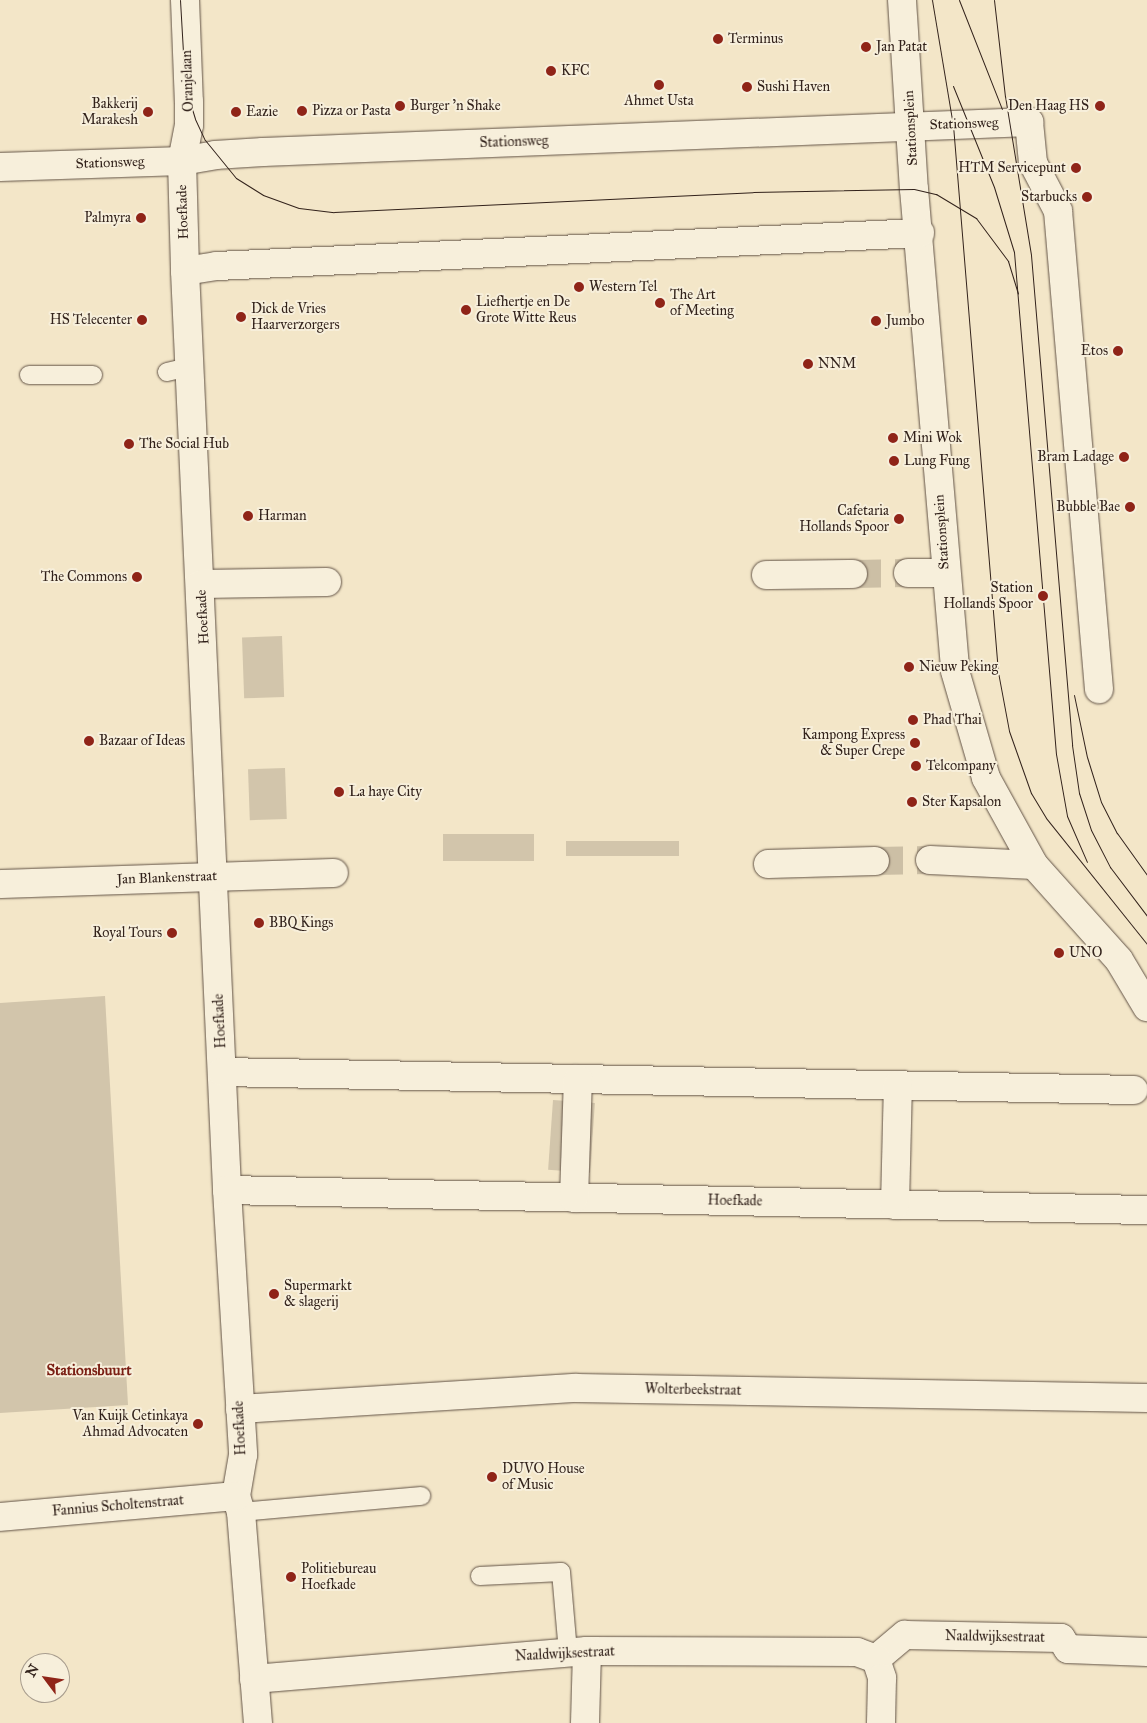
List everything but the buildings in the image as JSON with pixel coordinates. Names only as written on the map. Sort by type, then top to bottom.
[{"type":"street","name":"Oranjelaan","points":[[182,161],[189,125],[185,0]]},
{"type":"street","name":"Stationsplein","points":[[902,0],[944,573],[955,672],[986,778],[1034,865],[1119,960],[1147,1007]]},
{"type":"street","name":"Stationsweg","points":[[0,167],[182,161],[214,155],[273,152],[1029,122],[1033,163],[1058,211],[1099,689]]},
{"type":"street","name":"Hoefkade","points":[[182,161],[185,271],[178,370],[201,584],[227,1190],[243,1455],[239,1504],[258,1723]]},
{"type":"street","points":[[185,271],[217,266],[920,233]]},
{"type":"street","points":[[908,573],[944,573]]},
{"type":"street","points":[[766,575],[853,574]]},
{"type":"street","points":[[201,584],[327,582]]},
{"type":"street","points":[[930,860],[1034,865]]},
{"type":"street","points":[[768,864],[875,861]]},
{"type":"street","name":"Jan Blankenstraat","points":[[0,884],[334,873]]},
{"type":"street","points":[[222,1072],[1134,1090]]},
{"type":"street","points":[[574,1198],[578,1079]]},
{"type":"street","points":[[895,1205],[898,1085]]},
{"type":"street","name":"Hoefkade","points":[[227,1190],[1147,1210]]},
{"type":"street","name":"Wolterbeekstraat","points":[[240,1409],[576,1388],[1147,1398]]},
{"type":"street","name":"Fannius Scholtenstraat","points":[[0,1517],[239,1504]]},
{"type":"street","name":"Naaldwijksestraat","points":[[254,1679],[577,1652],[857,1652],[876,1659],[905,1635],[1061,1638],[1068,1649],[1147,1652]]},
{"type":"street","points":[[577,1652],[585,1723]]},
{"type":"street","points":[[876,1659],[882,1678],[881,1723]]},
{"type":"lane","points":[[29,376],[93,375]]},
{"type":"lane","points":[[239,1504],[421,1496]]},
{"type":"lane","points":[[480,1576],[561,1572],[577,1652]]},
{"type":"shaded area","points":[[282,636],[284,697],[244,698],[242,637]]},
{"type":"shaded area","points":[[285,768],[287,819],[250,820],[248,769]]},
{"type":"shaded area","points":[[443,834],[534,834],[534,861],[443,861]]},
{"type":"shaded area","points":[[566,841],[679,841],[679,856],[566,856]]},
{"type":"shaded area","points":[[105,996],[128,1405],[0,1413],[0,1003]]},
{"type":"shaded area","points":[[553,1100],[595,1103],[590,1173],[548,1170]]},
{"type":"tunnel","points":[[853,574],[908,573]]},
{"type":"tunnel","points":[[875,861],[930,860]]},
{"type":"tram line","points":[[180,0],[185,86],[195,119],[205,140],[236,178],[263,195],[299,208],[334,212],[753,192],[914,189],[936,194],[976,218],[1008,261],[1018,293]]},
{"type":"tram line","points":[[932,0],[953,125],[998,672],[1009,731],[1031,793],[1046,818],[1147,944]]},
{"type":"tram line","points":[[959,0],[1002,109]]},
{"type":"tram line","points":[[994,0],[1005,96],[1031,255],[1072,745],[1079,793],[1091,830],[1110,867],[1147,916]]},
{"type":"tram line","points":[[953,86],[994,187],[1014,252],[1056,754],[1067,816],[1087,862]]},
{"type":"tram line","points":[[1074,695],[1087,757],[1101,802],[1117,833],[1147,875]]},
{"type":"place","name":"Terminus","points":[[718,39]]},
{"type":"place","name":"Jan Patat","points":[[866,47]]},
{"type":"place","name":"KFC","points":[[551,71]]},
{"type":"place","name":"Ahmet Usta","points":[[659,85]]},
{"type":"place","name":"Sushi Haven","points":[[747,87]]},
{"type":"place","name":"Burger 'n Shake","points":[[400,106]]},
{"type":"place","name":"Den Haag HS","points":[[1100,106]]},
{"type":"place","name":"Pizza or Pasta","points":[[302,111]]},
{"type":"place","name":"Bakkerij Marakesh","points":[[148,112]]},
{"type":"place","name":"Eazie","points":[[236,112]]},
{"type":"place","name":"HTM Servicepunt","points":[[1076,168]]},
{"type":"place","name":"Starbucks","points":[[1087,197]]},
{"type":"place","name":"Palmyra","points":[[141,218]]},
{"type":"place","name":"Western Tel","points":[[579,287]]},
{"type":"place","name":"The Art of Meeting","points":[[660,303]]},
{"type":"place","name":"Liefhertje en De Grote Witte Reus","points":[[466,310]]},
{"type":"place","name":"Dick de Vries Haarverzorgers","points":[[241,317]]},
{"type":"place","name":"HS Telecenter","points":[[142,320]]},
{"type":"place","name":"Jumbo","points":[[876,321]]},
{"type":"place","name":"Etos","points":[[1118,351]]},
{"type":"place","name":"NNM","points":[[808,364]]},
{"type":"place","name":"Mini Wok","points":[[893,438]]},
{"type":"place","name":"The Social Hub","points":[[129,444]]},
{"type":"place","name":"Bram Ladage","points":[[1124,457]]},
{"type":"place","name":"Lung Fung","points":[[894,461]]},
{"type":"place","name":"Bubble Bae","points":[[1130,507]]},
{"type":"place","name":"Harman","points":[[248,516]]},
{"type":"place","name":"Cafetaria Hollands Spoor","points":[[899,519]]},
{"type":"place","name":"The Commons","points":[[137,577]]},
{"type":"place","name":"Station Hollands Spoor","points":[[1043,596]]},
{"type":"place","name":"Nieuw Peking","points":[[909,667]]},
{"type":"place","name":"Phad Thai","points":[[913,720]]},
{"type":"place","name":"Bazaar of Ideas","points":[[89,741]]},
{"type":"place","name":"Kampong Express & Super Crepe","points":[[915,743]]},
{"type":"place","name":"Telcompany","points":[[916,766]]},
{"type":"place","name":"La haye City","points":[[339,792]]},
{"type":"place","name":"Ster Kapsalon","points":[[912,802]]},
{"type":"place","name":"BBQ Kings","points":[[259,923]]},
{"type":"place","name":"Royal Tours","points":[[172,933]]},
{"type":"place","name":"UNO","points":[[1059,953]]},
{"type":"place","name":"Supermarkt & slagerij","points":[[274,1294]]},
{"type":"place","name":"Van Kuijk Cetinkaya Ahmad Advocaten","points":[[198,1424]]},
{"type":"place","name":"DUVO House of Music","points":[[492,1477]]},
{"type":"place","name":"Politiebureau Hoefkade","points":[[291,1577]]},
{"type":"district","name":"Stationsbuurt","points":[[89,1371]]}]
